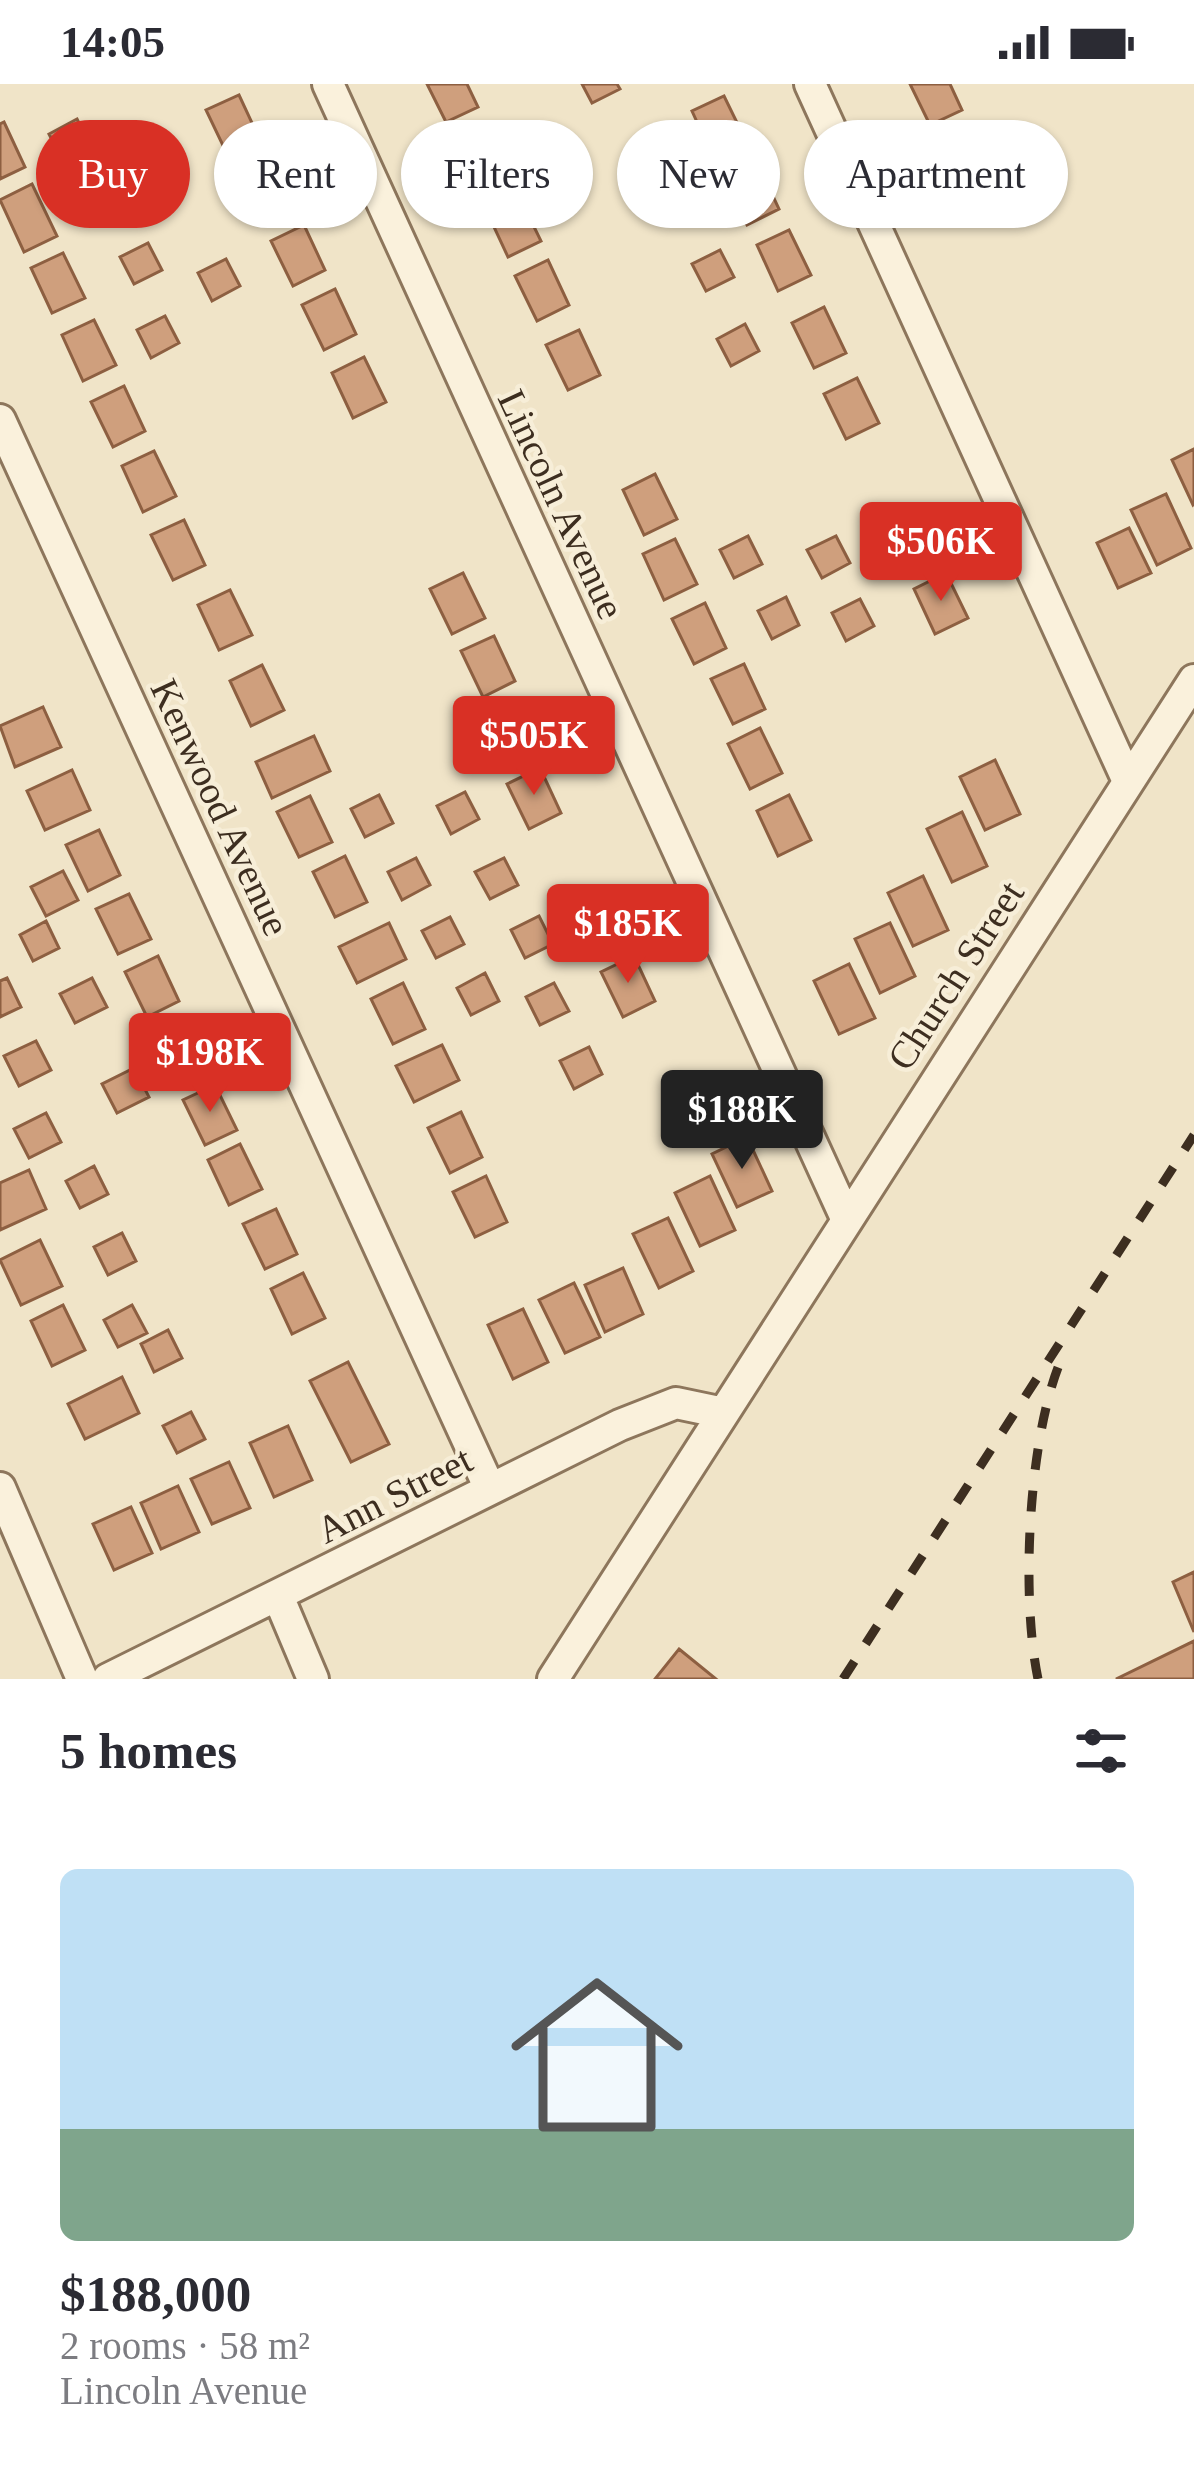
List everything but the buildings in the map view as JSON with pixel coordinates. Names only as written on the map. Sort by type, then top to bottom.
[{"type":"street","name":"Lincoln Avenue","points":[[328,84],[846,1218]]},
{"type":"street","points":[[810,84],[1127,779]]},
{"type":"street","name":"Kenwood Avenue","points":[[0,420],[490,1489]]},
{"type":"street","name":"Church Street","points":[[553,1679],[719,1412],[1194,680]]},
{"type":"street","name":"Ann Street","points":[[108,1679],[490,1489],[676,1403],[719,1412]]},
{"type":"street","points":[[0,1488],[82,1679]]},
{"type":"street","points":[[278,1596],[313,1679]]},
{"type":"railway","points":[[843,1679],[1194,1135]]},
{"type":"railway","points":[[1038,1679],[1030,1606],[1030,1521],[1040,1436],[1059,1365]]}]
